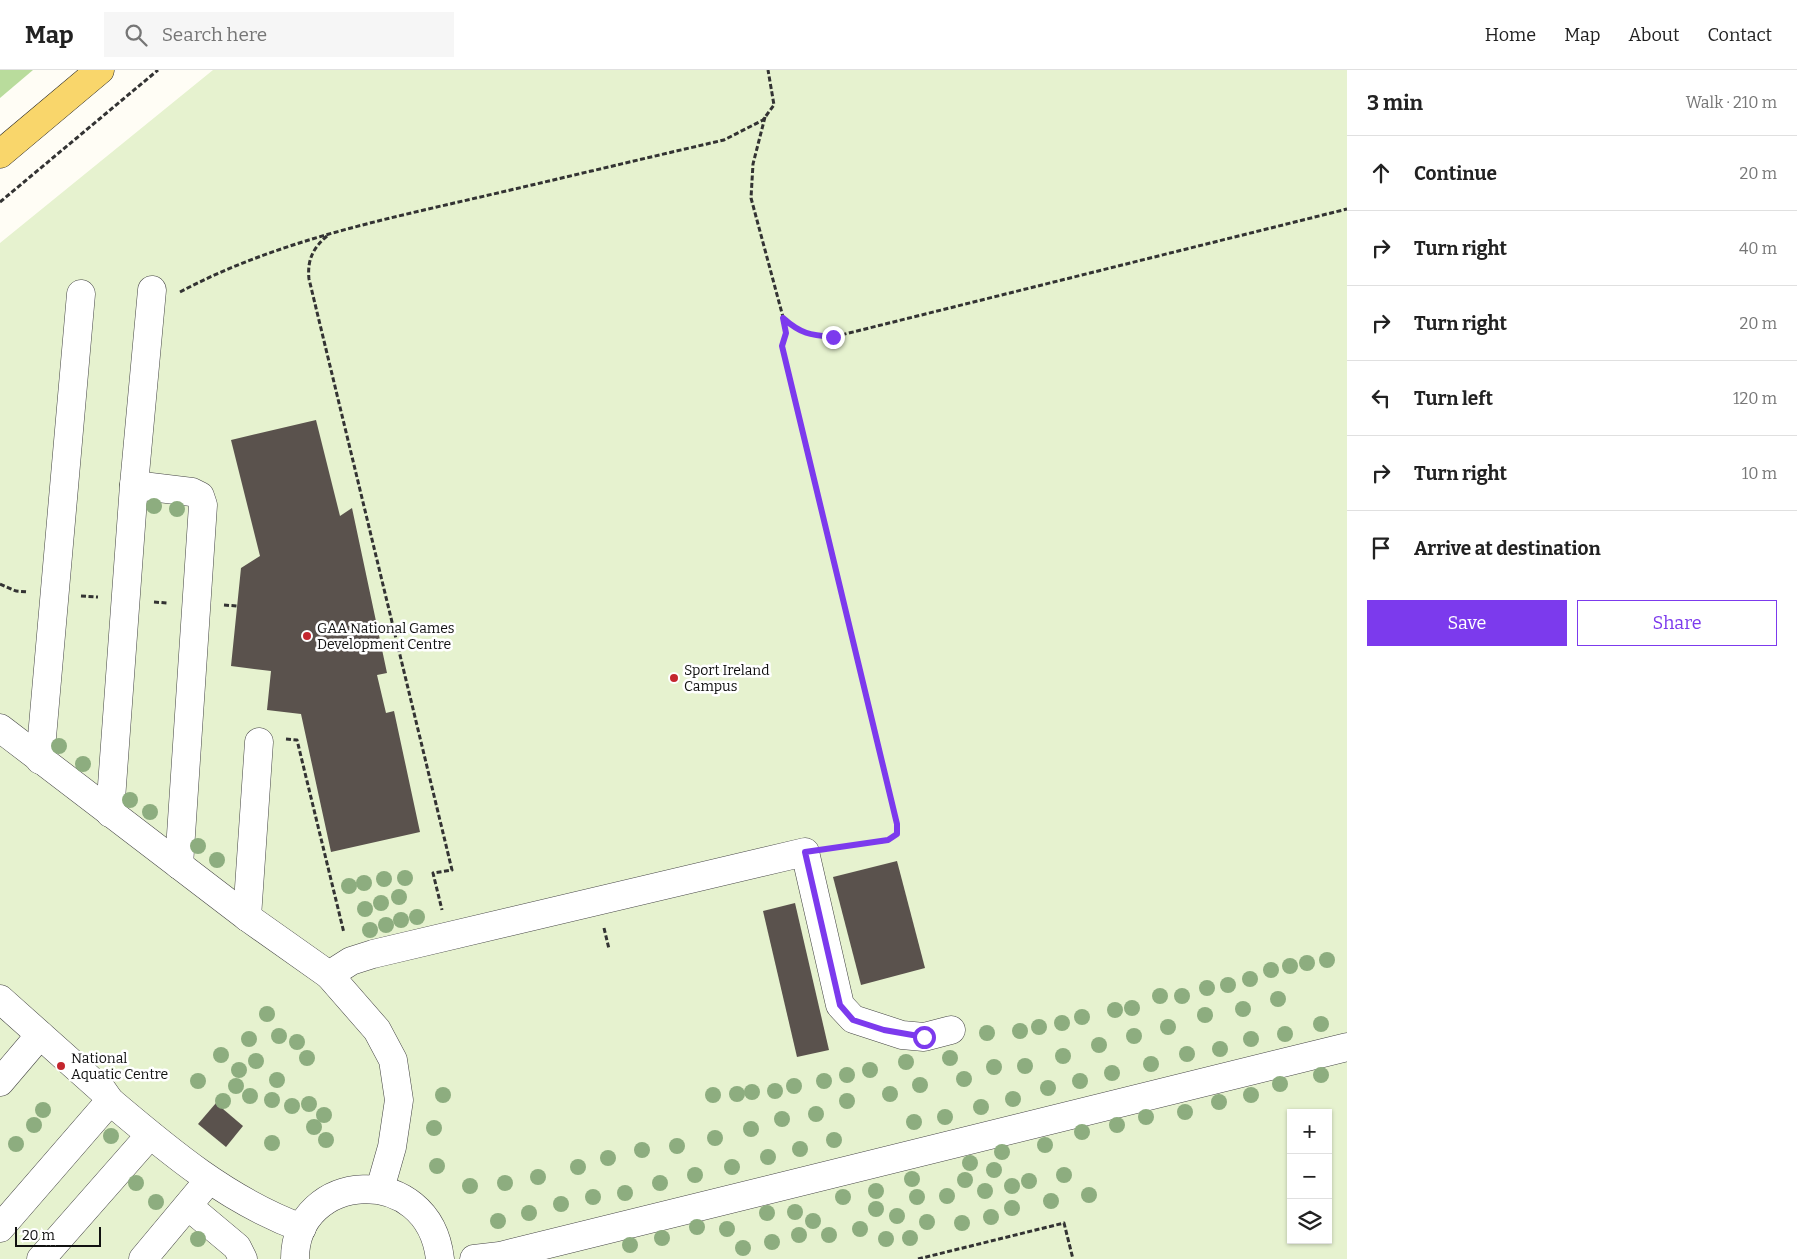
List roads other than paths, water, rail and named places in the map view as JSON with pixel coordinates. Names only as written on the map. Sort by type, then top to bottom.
[{"type":"main road","points":[[0,154],[100,70]]},
{"type":"lane","points":[[40,760],[81,294]]},
{"type":"lane","points":[[110,813],[134,485],[151,298]]},
{"type":"lane","points":[[134,485],[192,492],[200,496],[203,504],[179,865]]},
{"type":"lane","points":[[0,728],[246,917],[340,968],[393,1060],[399,1100],[392,1147],[380,1189]]},
{"type":"lane","points":[[246,917],[259,742]]},
{"type":"lane","points":[[340,968],[448,937],[805,852],[840,1005],[853,1020],[902,1035],[924,1037],[951,1030]]},
{"type":"lane","points":[[0,999],[103,1091],[110,1101],[208,1180],[274,1218],[302,1228]]},
{"type":"lane","points":[[0,1082],[40,1035]]},
{"type":"lane","points":[[474,1259],[500,1256],[1347,1048]]},
{"type":"lane","points":[[0,1228],[110,1101]]},
{"type":"lane","points":[[40,1259],[150,1135]]},
{"type":"lane","points":[[143,1259],[208,1180]]},
{"type":"lane","points":[[295,1259],[295,1250],[302,1228],[316,1210],[335,1196],[357,1189],[380,1189],[400,1196],[417,1208],[430,1223],[438,1242],[440,1259]]},
{"type":"lane","points":[[188,1206],[237,1247],[243,1259]]},
{"type":"place","name":"GAA National Games Development Centre","points":[[307,636]]},
{"type":"place","name":"Sport Ireland Campus","points":[[674,678]]},
{"type":"place","name":"National Aquatic Centre","points":[[61,1066]]}]
